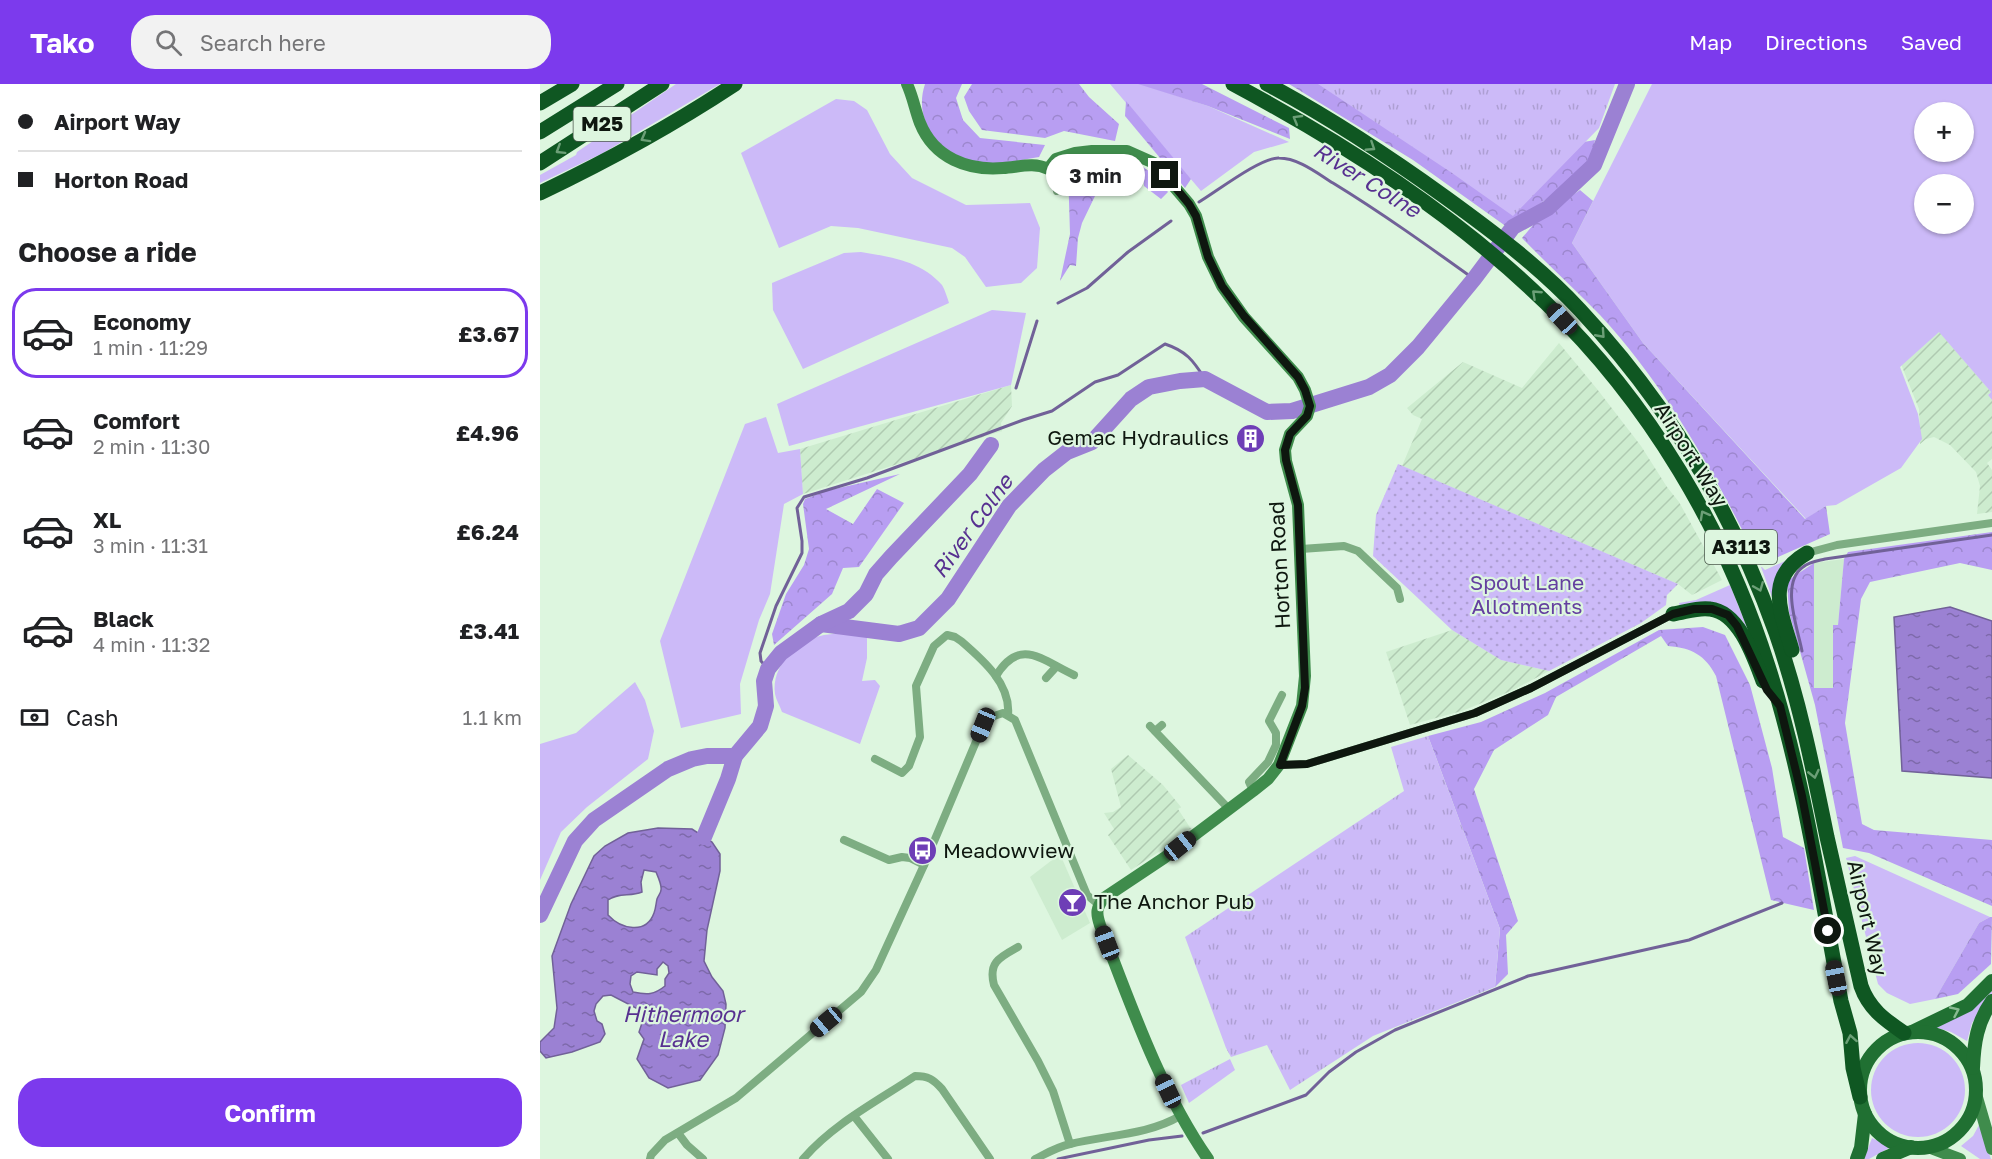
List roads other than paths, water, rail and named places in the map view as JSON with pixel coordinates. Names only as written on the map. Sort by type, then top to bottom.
[{"type":"highway","name":"M25","points":[[540,103],[572,84]]},
{"type":"highway","name":"M25","points":[[540,132],[617,84]]},
{"type":"highway","name":"M25","points":[[540,163],[662,84]]},
{"type":"highway","name":"M25","points":[[540,193],[600,163],[696,109],[735,84]]},
{"type":"highway","name":"Airport Way","points":[[1233,84],[1302,122],[1361,160],[1434,209],[1502,262],[1548,304],[1602,365],[1634,403],[1669,454],[1712,528],[1731,568],[1752,619],[1780,706],[1802,796],[1841,1001],[1850,1033],[1853,1068],[1862,1104]]},
{"type":"highway","name":"Airport Way","points":[[1267,84],[1383,154],[1514,249],[1578,308],[1607,340],[1642,381],[1689,450],[1733,529],[1760,589],[1784,659],[1803,729],[1861,986],[1874,1010],[1908,1032]]},
{"type":"highway","points":[[1803,729],[1800,682],[1778,596],[1780,581],[1788,569],[1807,553]]},
{"type":"highway","points":[[1673,614],[1694,609],[1712,609],[1728,615],[1737,626],[1767,690],[1780,706]]},
{"type":"main road","points":[[1857,1159],[1861,1148],[1862,1080],[1875,1051],[1888,1039],[1968,1005],[1992,981]]},
{"type":"main road","points":[[1862,1104],[1872,1125],[1897,1143],[1911,1147],[1928,1147],[1942,1144],[1956,1136],[1971,1116],[1976,1094],[1973,1068],[1977,1031],[1992,1001]]},
{"type":"main road","points":[[1908,1032],[1931,1036],[1950,1044],[1962,1053],[1973,1068]]},
{"type":"main road","points":[[1883,1159],[1911,1147]]},
{"type":"street","points":[[907,84],[927,138],[945,156],[971,167],[987,169],[1034,165],[1048,169],[1055,179],[1058,191]]},
{"type":"street","points":[[913,98],[917,84]]},
{"type":"street","name":"Horton Road","points":[[1048,169],[1056,159],[1092,150],[1127,151],[1154,163],[1189,204],[1196,216],[1208,257],[1222,286],[1244,316],[1298,377],[1310,406],[1310,411],[1290,434],[1285,450],[1298,505],[1305,669],[1304,697],[1280,765],[1253,791],[1164,858],[1104,898],[1099,905]]},
{"type":"street","points":[[1807,553],[1837,545],[1992,524]]},
{"type":"street","points":[[1301,549],[1344,546],[1358,551],[1397,588],[1400,599]]},
{"type":"street","points":[[1280,765],[1307,764],[1475,713],[1531,688],[1673,614]]},
{"type":"street","points":[[875,759],[902,773],[909,766],[920,737],[916,686],[934,646],[947,635],[962,642],[996,676],[1008,703],[1008,715]]},
{"type":"street","points":[[996,676],[1010,658],[1023,654],[1040,657],[1074,675]]},
{"type":"street","points":[[1046,678],[1056,667]]},
{"type":"street","points":[[1253,791],[1249,782],[1268,762],[1276,745],[1276,733],[1269,721],[1282,695]]},
{"type":"street","points":[[640,1159],[650,1157],[665,1140],[736,1098],[857,997],[876,970],[924,865],[983,725],[991,717],[1003,713],[1014,720],[1018,728],[1087,895],[1099,905],[1098,918],[1154,1060],[1180,1116],[1208,1159]]},
{"type":"street","points":[[1162,725],[1153,729],[1228,808]]},
{"type":"street","points":[[844,840],[889,860],[910,858],[924,865]]},
{"type":"street","points":[[1018,947],[1000,956],[992,974],[994,985],[1053,1092],[1070,1144]]},
{"type":"street","points":[[803,1159],[817,1142],[915,1076],[925,1076],[942,1089],[990,1159]]},
{"type":"street","points":[[1976,1094],[1992,1149]]},
{"type":"street","points":[[855,1116],[888,1159]]},
{"type":"street","points":[[1035,1159],[1070,1144],[1157,1127],[1180,1116]]},
{"type":"street","points":[[678,1133],[687,1145],[703,1159]]},
{"type":"street","points":[[1928,1147],[1960,1159]]},
{"type":"water","points":[[1950,607],[1992,621],[1992,778],[1902,771],[1894,617]]},
{"type":"water","name":"Hithermoor Lake","points":[[658,828],[692,829],[712,842],[720,854],[720,871],[707,930],[704,961],[712,977],[723,991],[726,1004],[725,1028],[718,1055],[700,1080],[668,1088],[649,1078],[637,1059],[644,1039],[639,1032],[642,1023],[638,1009],[611,995],[603,996],[596,1004],[594,1011],[605,1034],[600,1042],[546,1058],[540,1051],[540,1042],[554,1028],[557,1008],[552,956],[571,904],[594,856],[605,846],[628,833]],"holes":[[[644,870],[656,872],[660,883],[661,891],[655,911],[645,925],[633,927],[620,924],[608,915],[608,900],[616,896],[642,892],[641,882]],[[663,962],[668,966],[669,973],[665,979],[665,986],[650,994],[633,992],[630,984],[631,976],[637,972],[657,975],[657,969]]]},
{"type":"waterway","name":"River Colne","points":[[821,624],[899,634],[919,628],[948,599],[1009,506],[1044,470],[1067,452],[1092,442],[1131,399],[1149,387],[1205,379],[1267,412],[1292,411],[1369,387],[1390,375],[1418,347],[1513,227],[1548,208],[1594,165],[1627,84]]},
{"type":"waterway","name":"River Colne","points":[[1199,202],[1261,163],[1279,158],[1293,160],[1369,206],[1474,279]]},
{"type":"waterway","name":"River Colne","points":[[1058,303],[1087,288],[1128,252],[1171,221]]},
{"type":"waterway","name":"River Colne","points":[[1016,388],[1037,321]]},
{"type":"waterway","points":[[768,669],[761,661],[760,653],[776,606],[802,553],[797,508],[804,497],[867,478],[1052,411],[1095,382],[1118,375],[1165,344],[1188,357],[1205,379]]},
{"type":"waterway","name":"River Colne","points":[[704,837],[735,756],[760,726],[766,706],[764,681],[768,669],[781,653],[821,624],[849,611],[866,594],[876,574],[970,474],[991,445]]},
{"type":"waterway","points":[[1802,651],[1794,619],[1792,595],[1796,574],[1805,565],[1825,559],[1992,535]]},
{"type":"waterway","name":"River Colne","points":[[540,915],[575,841],[594,820],[668,769],[692,759],[707,756],[735,756]]},
{"type":"waterway","points":[[1203,1133],[1306,1095],[1329,1072],[1356,1052],[1395,1030],[1528,976],[1689,940],[1782,903]]},
{"type":"waterway","points":[[1058,1159],[1149,1140],[1182,1136]]},
{"type":"place","name":"Gemac Hydraulics","points":[[1250,438]]},
{"type":"place","name":"Meadowview","points":[[922,851]]},
{"type":"place","name":"The Anchor Pub","points":[[1073,902]]},
{"type":"park label","name":"Spout Lane Allotments","points":[[1527,595]]}]
